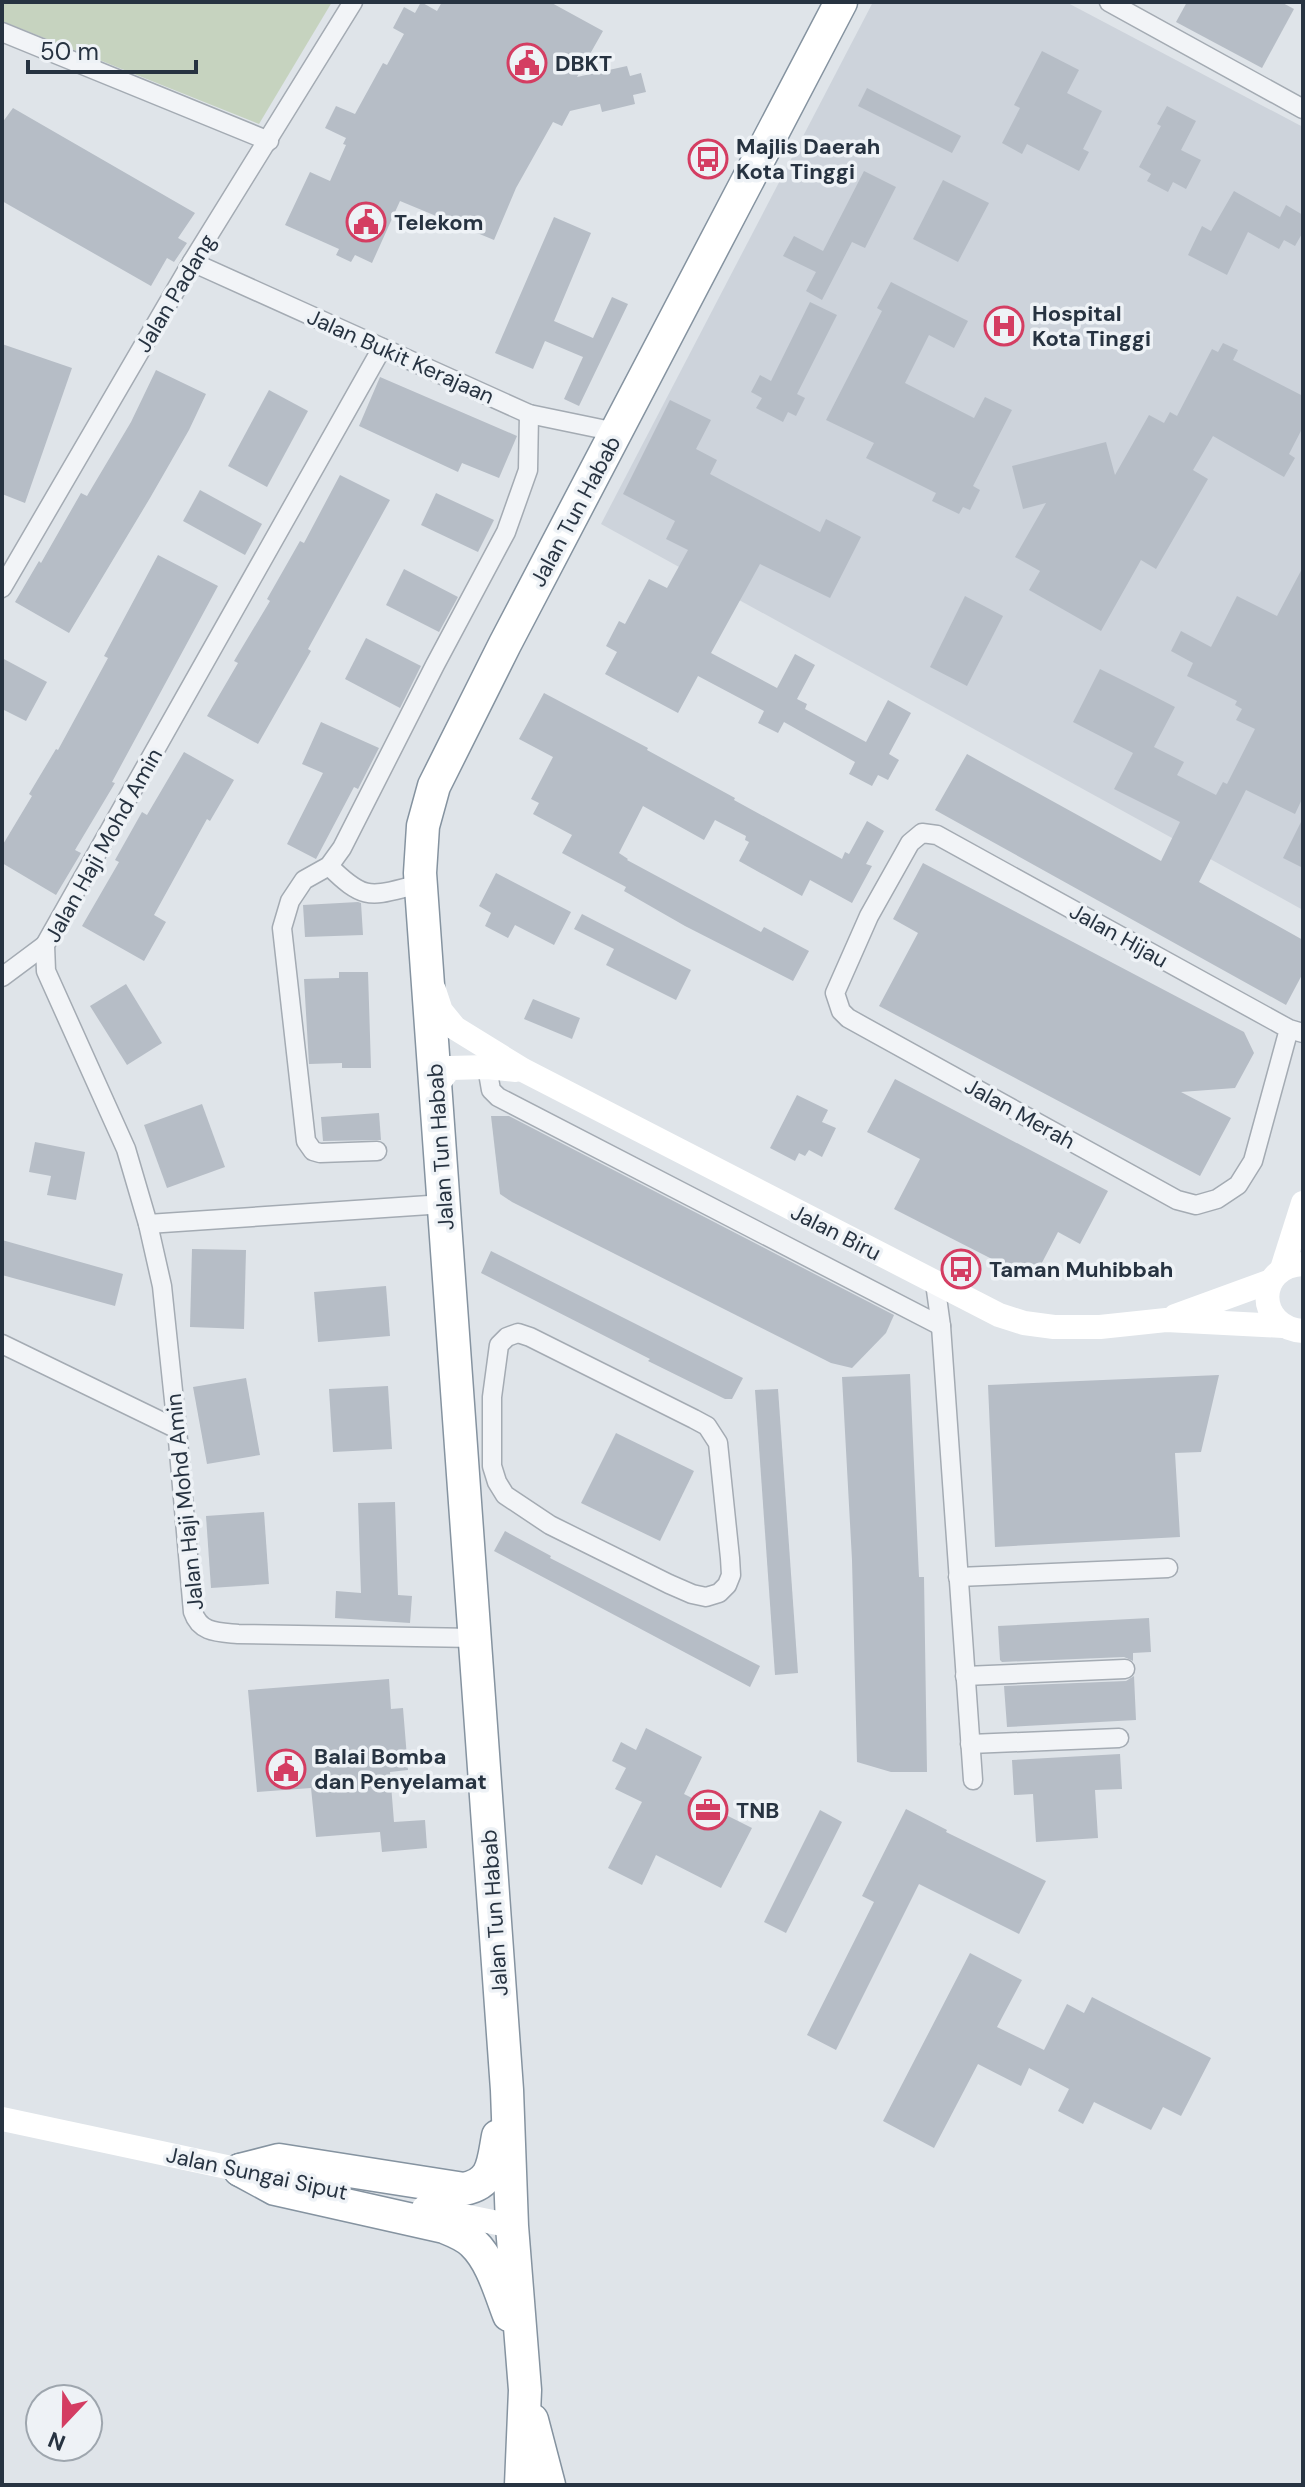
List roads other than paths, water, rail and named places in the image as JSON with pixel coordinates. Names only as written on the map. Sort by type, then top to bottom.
[{"type":"highway","name":"Jalan Tun Habab","points":[[521,2485],[525,2390],[512,2226],[507,2090],[421,884],[423,826],[434,786],[505,644],[840,2]]},
{"type":"highway","points":[[240,2170],[279,2160],[450,2188],[475,2186],[486,2179],[493,2167],[507,2090]]},
{"type":"highway","points":[[240,2170],[275,2189],[444,2227],[460,2234],[474,2243],[493,2274],[521,2343]]},
{"type":"highway","name":"Jalan Tun Habab","points":[[525,2390],[549,2485]]},
{"type":"street","name":"Jalan Padang","points":[[2,588],[192,262],[353,2]]},
{"type":"street","points":[[1109,2],[1303,109]]},
{"type":"street","points":[[2,32],[269,141]]},
{"type":"street","name":"Jalan Bukit Kerajaan","points":[[192,262],[529,414],[616,432]]},
{"type":"street","name":"Jalan Haji Mohd Amin","points":[[382,348],[45,945],[46,971],[126,1149],[148,1224],[162,1286],[196,1621],[204,1629],[238,1634],[475,1638]]},
{"type":"street","points":[[377,1151],[320,1153],[313,1151],[306,1141],[282,928],[290,901],[304,880],[329,866],[342,848],[506,532],[528,470],[529,414]]},
{"type":"street","name":"Jalan Merah","points":[[937,835],[922,833],[915,837],[869,916],[835,993],[841,1011],[857,1023],[1177,1200],[1196,1205],[1217,1199],[1238,1185],[1253,1161],[1296,1031]]},
{"type":"street","name":"Jalan Hijau","points":[[937,835],[1296,1031]]},
{"type":"street","points":[[329,866],[349,886],[371,895],[421,884]]},
{"type":"street","points":[[2,977],[45,945]]},
{"type":"street","name":"Jalan Biru","points":[[427,969],[441,1011],[455,1028],[523,1070],[999,1315],[1024,1323],[1054,1327],[1100,1327],[1166,1320],[1293,1328]]},
{"type":"street","points":[[487,1067],[491,1090],[498,1097],[941,1326]]},
{"type":"street","name":"Jalan Biru","points":[[436,1086],[450,1068],[523,1070]]},
{"type":"street","points":[[1293,1328],[1270,1311],[1268,1291],[1285,1272],[1303,1203]]},
{"type":"street","points":[[148,1224],[444,1204]]},
{"type":"street","name":"Jalan Biru","points":[[1166,1320],[1285,1272]]},
{"type":"street","points":[[935,1283],[941,1326],[973,1780]]},
{"type":"street","points":[[518,1333],[707,1426],[721,1454],[731,1566],[727,1585],[719,1593],[706,1597],[692,1594],[550,1525],[505,1495],[492,1466],[492,1397],[499,1345],[507,1337],[518,1333]]},
{"type":"street","points":[[2,1344],[177,1429]]},
{"type":"street","points":[[457,1388],[492,1397]]},
{"type":"street","points":[[958,1577],[1168,1568]]},
{"type":"street","points":[[965,1676],[1125,1669]]},
{"type":"street","points":[[970,1744],[1119,1738]]},
{"type":"street","name":"Jalan Sungai Siput","points":[[2,2119],[512,2226]]},
{"type":"place","name":"DBKT","points":[[527,63]]},
{"type":"place","name":"Majlis Daerah Kota Tinggi","points":[[708,159]]},
{"type":"place","name":"Telekom","points":[[366,222]]},
{"type":"place","name":"Hospital Kota Tinggi","points":[[1004,326]]},
{"type":"place","name":"Taman Muhibbah","points":[[961,1269]]},
{"type":"place","name":"Balai Bomba dan Penyelamat","points":[[286,1769]]},
{"type":"place","name":"TNB","points":[[708,1810]]}]
